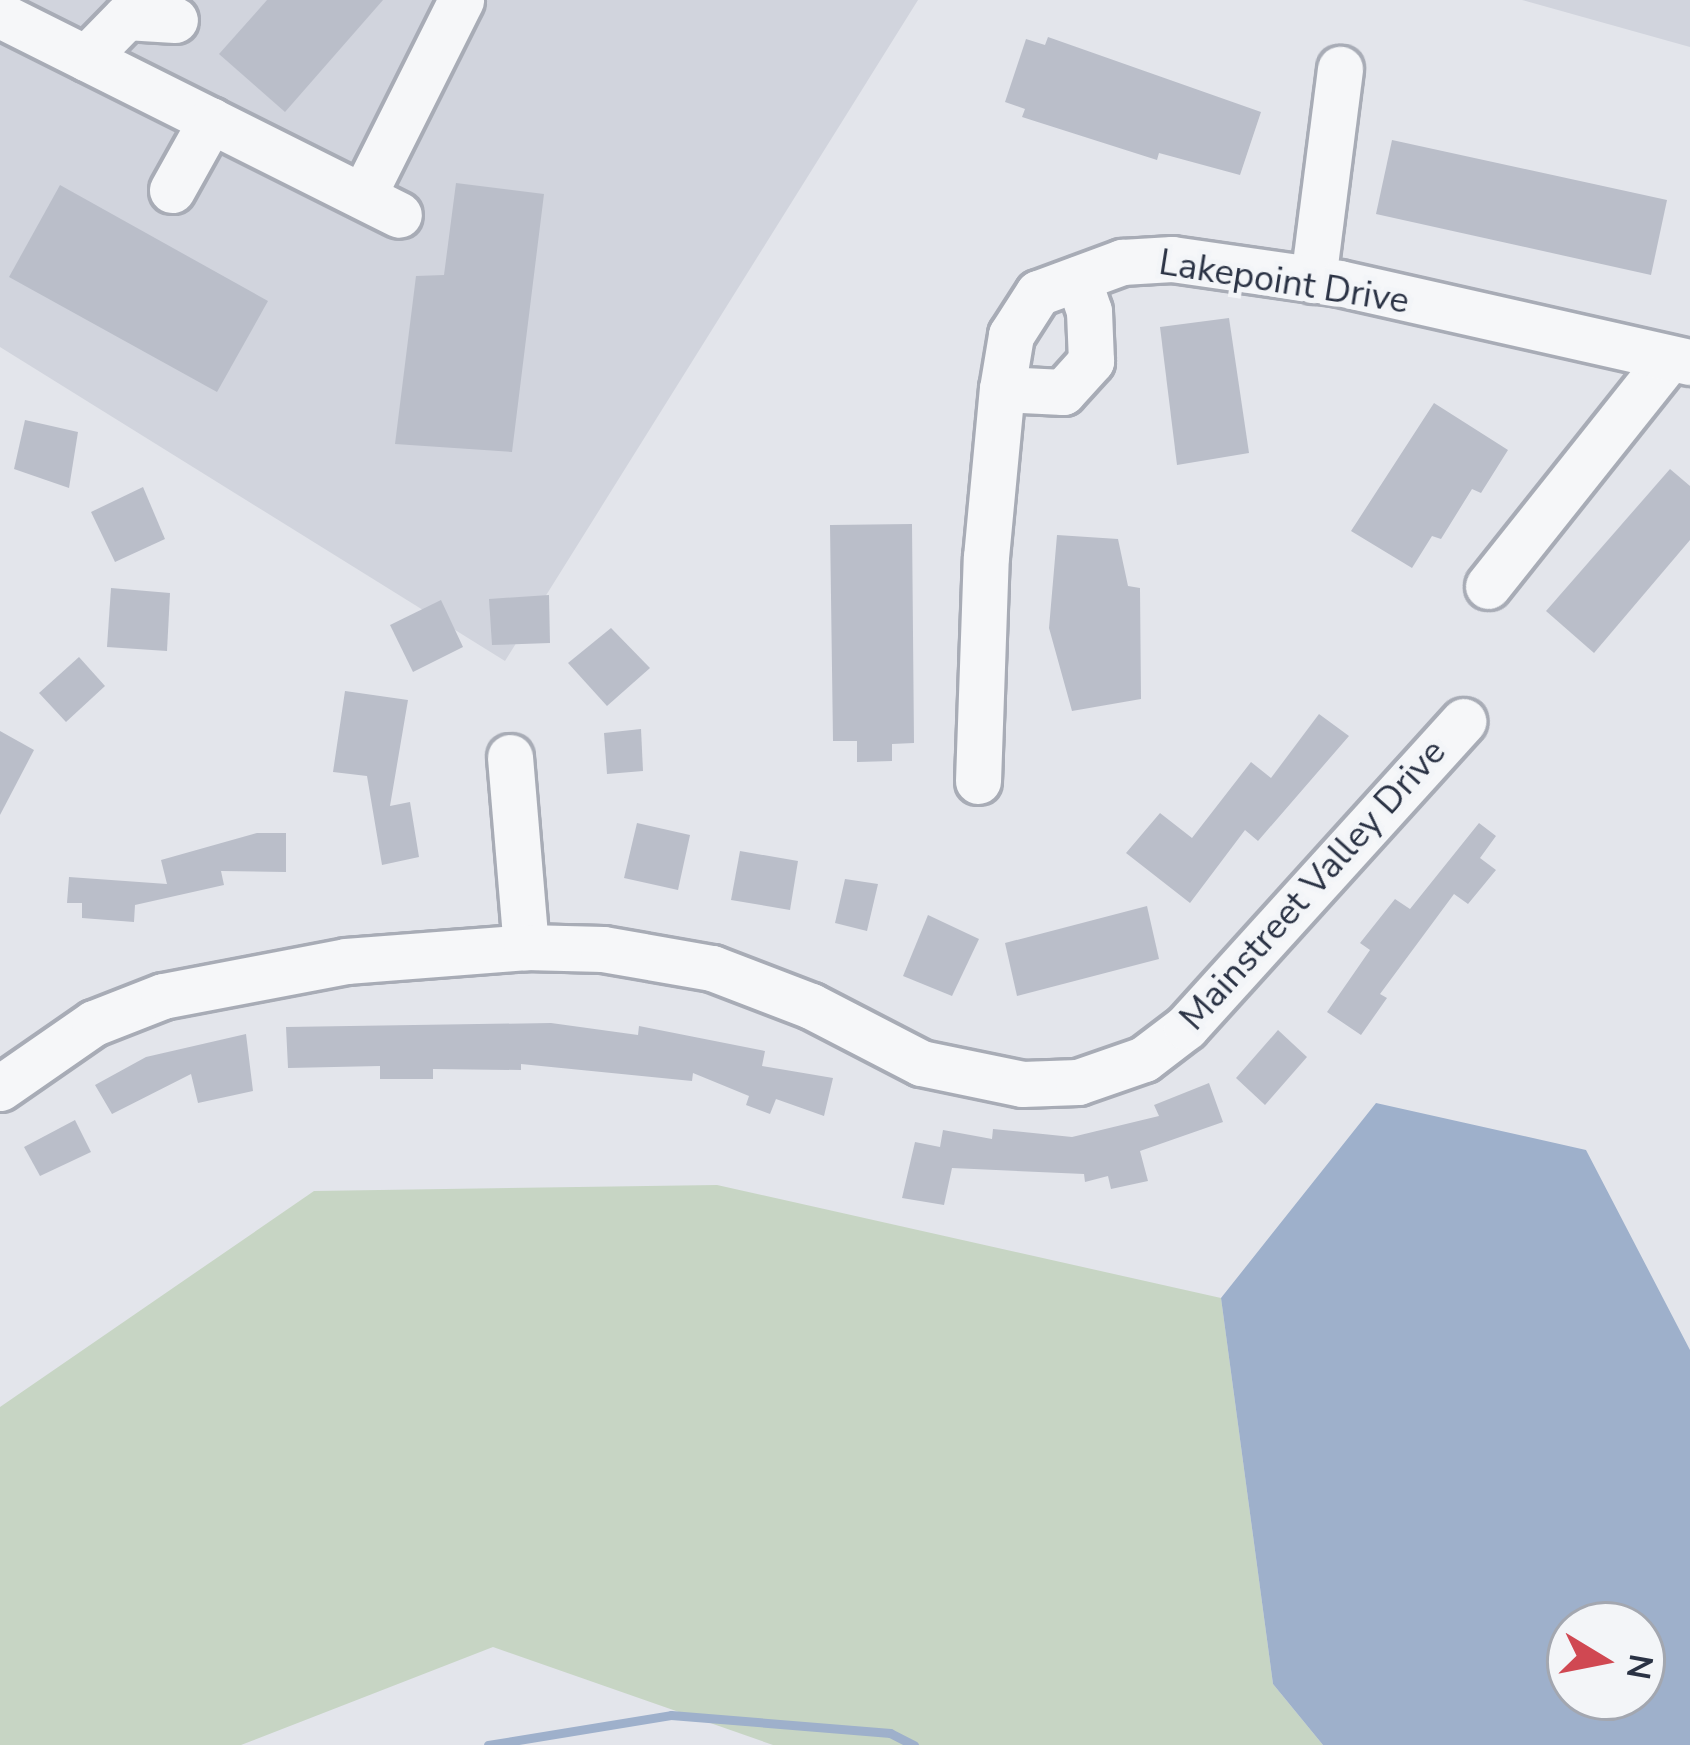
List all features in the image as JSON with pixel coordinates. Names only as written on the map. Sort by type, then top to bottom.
[{"type":"street","points":[[0,15],[381,206],[461,0]]},
{"type":"street","points":[[86,58],[126,17],[175,20]]},
{"type":"street","points":[[1313,280],[1340,69]]},
{"type":"street","points":[[172,190],[211,120]]},
{"type":"street","name":"Lakepoint Drive","points":[[978,781],[986,557],[1002,389],[1011,335],[1038,293],[1122,262],[1172,259],[1313,280],[1678,362],[1489,586]]},
{"type":"street","points":[[1002,389],[1063,392],[1091,361],[1089,311],[1078,279]]},
{"type":"street","name":"Mainstreet Valley Drive","points":[[0,1088],[94,1023],[163,996],[346,961],[526,947],[639,953],[712,968],[811,1006],[921,1064],[1022,1084],[1078,1082],[1144,1059],[1186,1028],[1462,721]]},
{"type":"street","points":[[510,757],[526,947]]},
{"type":"shaded area","points":[[0,0],[918,0],[505,661],[0,347]]},
{"type":"shaded area","points":[[1522,0],[1690,0],[1690,47]]},
{"type":"green space","points":[[717,1185],[1221,1298],[1273,1684],[1323,1745],[773,1745],[493,1647],[241,1745],[0,1745],[0,1407],[314,1191]]},
{"type":"water","points":[[1376,1103],[1586,1150],[1690,1350],[1690,1745],[1323,1745],[1273,1684],[1221,1298]]},
{"type":"building","points":[[267,0],[383,0],[285,112],[219,54]]},
{"type":"building","points":[[1048,37],[1261,112],[1240,175],[1159,153],[1157,160],[1022,117],[1025,109],[1005,102],[1026,39],[1045,45]]},
{"type":"building","points":[[1392,140],[1667,200],[1651,275],[1376,214]]},
{"type":"building","points":[[456,183],[544,194],[512,452],[395,444],[416,276],[444,275]]},
{"type":"building","points":[[60,185],[268,301],[217,392],[9,277]]},
{"type":"building","points":[[1229,318],[1249,453],[1177,465],[1160,327]]},
{"type":"building","points":[[1434,403],[1508,450],[1481,493],[1472,489],[1441,539],[1432,536],[1412,568],[1351,531]]},
{"type":"building","points":[[25,420],[78,432],[69,488],[14,469]]},
{"type":"building","points":[[1670,469],[1690,486],[1690,540],[1594,653],[1546,611]]},
{"type":"building","points":[[143,487],[165,539],[115,562],[91,512]]},
{"type":"building","points":[[912,524],[914,743],[892,744],[892,761],[857,762],[857,741],[833,741],[830,525]]},
{"type":"building","points":[[1057,535],[1118,539],[1128,586],[1140,588],[1141,699],[1072,711],[1049,628]]},
{"type":"building","points":[[111,588],[170,593],[167,651],[107,647]]},
{"type":"building","points":[[549,595],[550,643],[492,645],[489,599]]},
{"type":"building","points":[[441,600],[463,647],[413,672],[390,625]]},
{"type":"building","points":[[611,628],[650,668],[607,706],[568,663]]},
{"type":"building","points":[[79,657],[105,686],[66,722],[39,693]]},
{"type":"building","points":[[345,691],[408,700],[390,806],[410,802],[419,857],[382,865],[367,776],[333,772]]},
{"type":"building","points":[[1319,714],[1349,736],[1258,841],[1245,830],[1190,903],[1126,853],[1160,813],[1192,838],[1251,762],[1271,778]]},
{"type":"building","points":[[641,729],[643,771],[607,774],[604,733]]},
{"type":"building","points":[[0,731],[34,750],[0,815]]},
{"type":"building","points":[[637,823],[690,835],[678,890],[624,878]]},
{"type":"building","points":[[1479,823],[1496,836],[1480,858],[1496,870],[1468,904],[1454,894],[1380,994],[1387,998],[1361,1035],[1327,1012],[1370,950],[1360,943],[1395,899],[1410,909]]},
{"type":"building","points":[[257,833],[286,833],[286,872],[221,871],[224,885],[135,905],[134,922],[82,918],[82,903],[67,903],[69,877],[167,884],[161,860]]},
{"type":"building","points":[[740,851],[798,861],[790,910],[731,900]]},
{"type":"building","points":[[845,879],[878,884],[867,931],[835,923]]},
{"type":"building","points":[[1147,906],[1159,959],[1017,996],[1005,943]]},
{"type":"building","points":[[928,915],[979,939],[952,996],[903,976]]},
{"type":"building","points":[[551,1023],[638,1035],[639,1026],[765,1051],[762,1066],[833,1078],[824,1116],[776,1099],[770,1114],[746,1105],[749,1096],[693,1073],[692,1081],[521,1064],[521,1070],[433,1069],[433,1079],[380,1079],[380,1066],[288,1068],[286,1027]]},
{"type":"building","points":[[1278,1030],[1307,1057],[1265,1105],[1236,1078]]},
{"type":"building","points":[[246,1034],[253,1091],[198,1103],[191,1074],[112,1114],[95,1085],[146,1057]]},
{"type":"building","points":[[1209,1083],[1223,1122],[1140,1151],[1148,1181],[1111,1189],[1108,1176],[1085,1182],[1084,1174],[952,1168],[944,1205],[902,1198],[915,1142],[940,1147],[943,1130],[992,1139],[993,1129],[1072,1137],[1159,1116],[1154,1105]]},
{"type":"building","points":[[75,1120],[91,1152],[40,1176],[24,1147]]},
{"type":"waterway","points":[[488,1745],[671,1715],[890,1733],[914,1745]]}]
